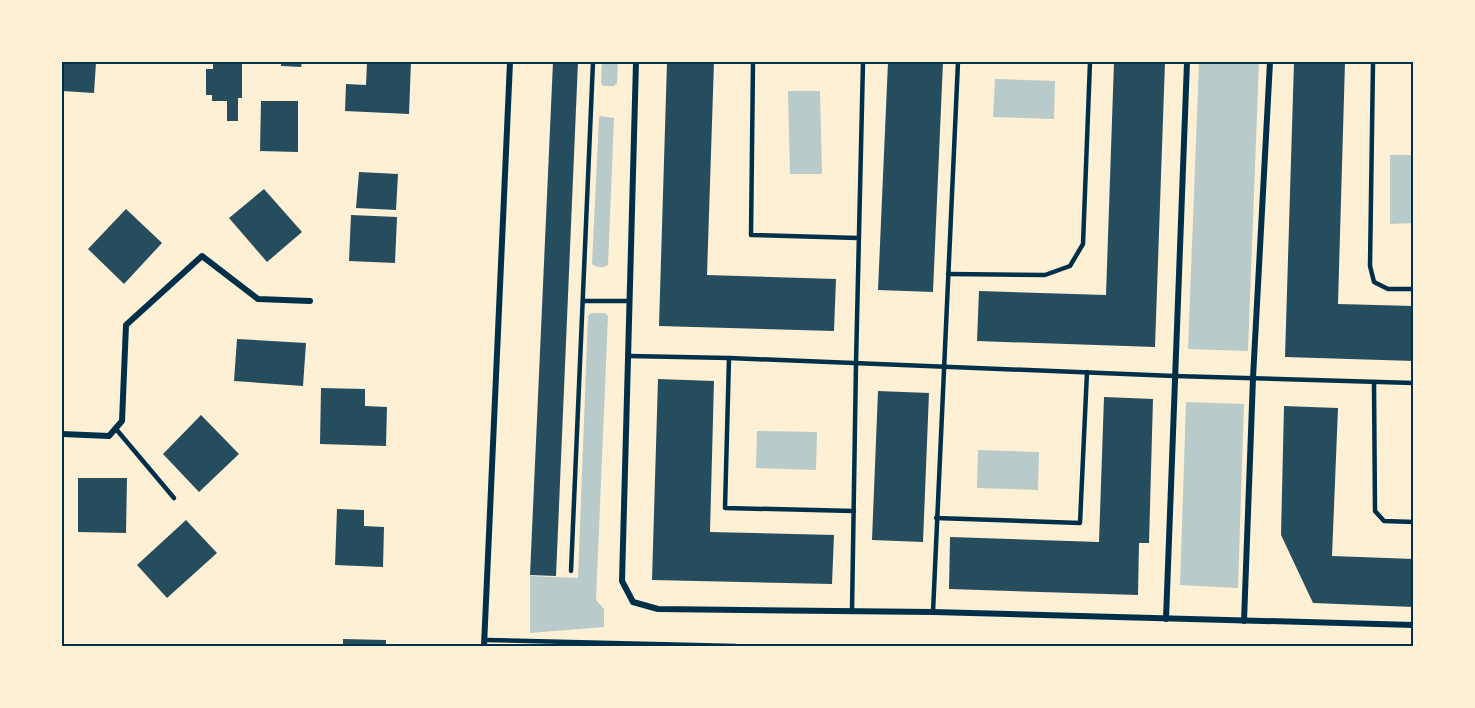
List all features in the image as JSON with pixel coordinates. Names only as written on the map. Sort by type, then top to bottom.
[{"type":"street","points":[[485,643],[497,313],[510,62]]},
{"type":"street","points":[[636,62],[621,581],[633,602],[658,609],[933,612],[1413,625]]},
{"type":"street","points":[[1166,619],[1187,62]]},
{"type":"street","points":[[1244,621],[1253,378],[1270,62]]},
{"type":"street","points":[[62,434],[109,436],[116,429],[122,421],[126,325],[202,256],[258,299],[310,301]]},
{"type":"lane","points":[[571,571],[593,62]]},
{"type":"lane","points":[[753,62],[751,235],[858,238]]},
{"type":"lane","points":[[852,611],[863,62]]},
{"type":"lane","points":[[933,612],[958,62]]},
{"type":"lane","points":[[948,274],[1046,275],[1070,266],[1083,244],[1090,62]]},
{"type":"lane","points":[[1373,62],[1370,266],[1374,282],[1388,289],[1413,290]]},
{"type":"lane","points":[[583,301],[630,301]]},
{"type":"lane","points":[[629,356],[1413,383]]},
{"type":"lane","points":[[729,358],[725,508],[854,511]]},
{"type":"lane","points":[[936,518],[1080,523],[1087,372]]},
{"type":"lane","points":[[1374,382],[1375,511],[1384,521],[1413,522]]},
{"type":"lane","points":[[116,429],[174,498]]},
{"type":"lane","points":[[485,643],[736,646]]},
{"type":"shaded area","points":[[602,62],[618,62],[617,83],[614,86],[603,86],[601,83]]},
{"type":"shaded area","points":[[1199,62],[1259,62],[1248,351],[1188,349]]},
{"type":"shaded area","points":[[995,79],[1055,81],[1054,119],[993,117]]},
{"type":"shaded area","points":[[788,91],[820,91],[822,174],[790,174]]},
{"type":"shaded area","points":[[600,116],[614,118],[608,265],[604,267],[592,264]]},
{"type":"shaded area","points":[[1390,155],[1413,155],[1413,223],[1390,224]]},
{"type":"shaded area","points":[[591,313],[605,313],[608,316],[596,600],[604,609],[604,627],[530,633],[530,576],[578,578],[588,316]]},
{"type":"shaded area","points":[[1186,402],[1244,404],[1238,588],[1180,585]]},
{"type":"shaded area","points":[[757,431],[817,432],[816,470],[756,468]]},
{"type":"shaded area","points":[[978,450],[1039,452],[1038,490],[977,488]]},
{"type":"building","points":[[62,62],[96,62],[94,93],[62,91]]},
{"type":"building","points":[[213,62],[242,63],[242,98],[238,98],[238,121],[227,121],[227,101],[212,101],[212,95],[206,95],[206,69],[213,69]]},
{"type":"building","points":[[281,62],[302,62],[301,67],[281,66]]},
{"type":"building","points":[[367,62],[411,62],[409,114],[345,111],[346,84],[366,85]]},
{"type":"building","points":[[553,62],[578,62],[556,576],[530,575]]},
{"type":"building","points":[[667,62],[714,62],[707,275],[836,279],[834,331],[659,326]]},
{"type":"building","points":[[888,62],[943,62],[933,292],[878,290]]},
{"type":"building","points":[[1114,62],[1165,62],[1155,347],[977,341],[979,291],[1106,295]]},
{"type":"building","points":[[1294,62],[1345,62],[1338,304],[1414,306],[1414,361],[1285,357]]},
{"type":"building","points":[[261,101],[298,101],[298,152],[260,151]]},
{"type":"building","points":[[359,172],[398,174],[396,210],[356,208]]},
{"type":"building","points":[[264,189],[302,232],[267,262],[229,218]]},
{"type":"building","points":[[126,209],[162,243],[124,284],[88,249]]},
{"type":"building","points":[[351,215],[397,217],[395,263],[349,261]]},
{"type":"building","points":[[237,339],[306,343],[303,386],[234,381]]},
{"type":"building","points":[[658,379],[714,381],[710,532],[834,535],[832,584],[652,580]]},
{"type":"building","points":[[321,388],[365,389],[365,406],[387,407],[386,446],[320,444]]},
{"type":"building","points":[[878,391],[929,393],[923,542],[872,540]]},
{"type":"building","points":[[1104,397],[1153,399],[1149,543],[1139,543],[1138,595],[949,589],[950,537],[1099,542]]},
{"type":"building","points":[[1284,406],[1338,408],[1332,556],[1414,559],[1414,607],[1313,603],[1281,535]]},
{"type":"building","points":[[201,415],[239,454],[199,492],[163,454]]},
{"type":"building","points":[[78,478],[127,478],[126,533],[78,532]]},
{"type":"building","points":[[337,509],[364,510],[364,526],[384,527],[383,567],[335,565]]},
{"type":"building","points":[[186,520],[217,553],[167,598],[137,565]]},
{"type":"building","points":[[343,639],[386,640],[386,646],[343,646]]}]
